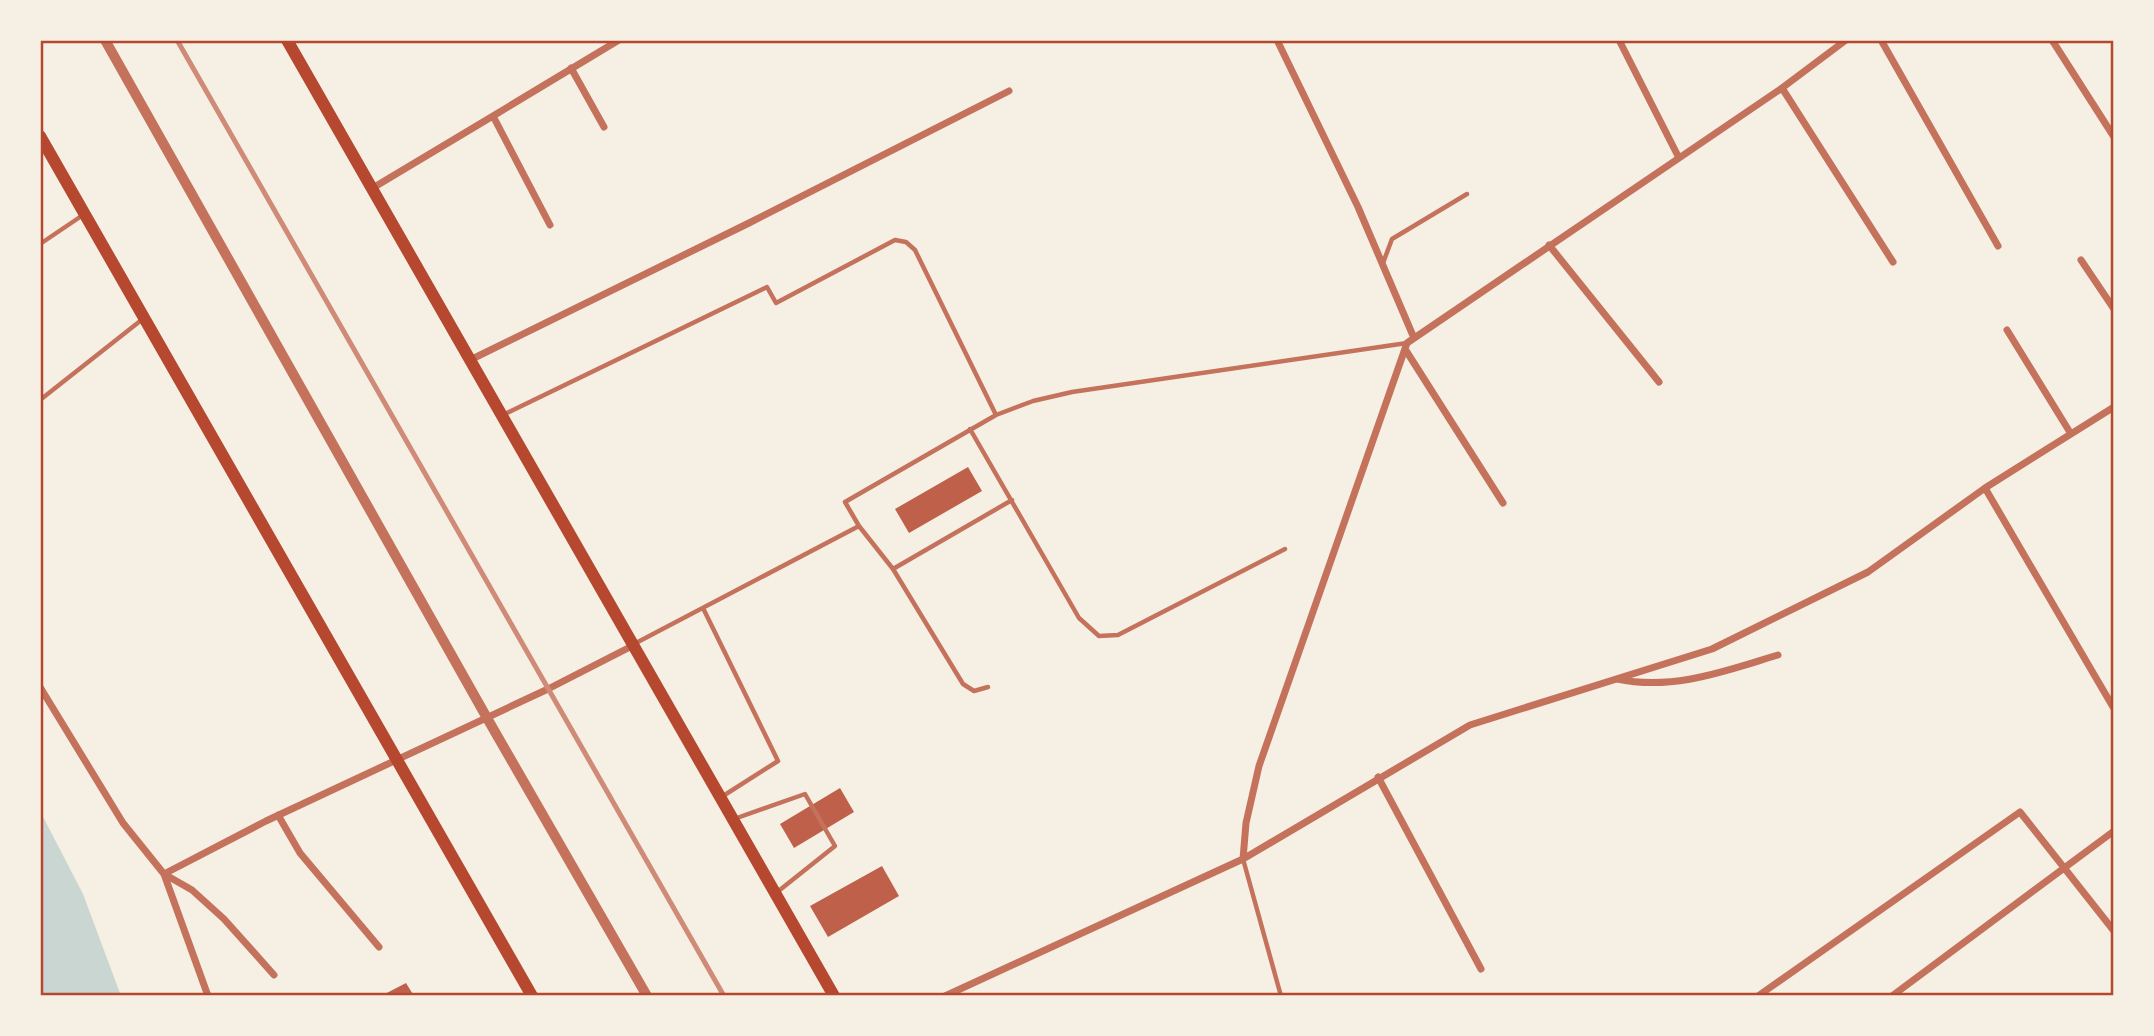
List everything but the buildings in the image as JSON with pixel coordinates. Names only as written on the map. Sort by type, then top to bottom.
[{"type":"main road","points":[[287,40],[834,996]]},
{"type":"main road","points":[[40,136],[532,996]]},
{"type":"street","points":[[105,40],[487,718],[648,996]]},
{"type":"street","points":[[371,189],[619,40]]},
{"type":"street","points":[[1277,40],[1358,206],[1383,264],[1409,343],[1503,503]]},
{"type":"street","points":[[1619,40],[1679,158]]},
{"type":"street","points":[[1243,859],[1246,823],[1259,766],[1409,343],[1782,88],[1846,40]]},
{"type":"street","points":[[1881,40],[1998,246]]},
{"type":"street","points":[[2052,40],[2114,137]]},
{"type":"street","points":[[571,68],[604,127]]},
{"type":"street","points":[[1782,88],[1893,262]]},
{"type":"street","points":[[469,361],[1009,91]]},
{"type":"street","points":[[493,116],[551,225]]},
{"type":"street","points":[[1549,245],[1659,382]]},
{"type":"street","points":[[2081,260],[2114,309]]},
{"type":"street","points":[[2007,330],[2071,434]]},
{"type":"street","points":[[945,996],[1243,859],[1470,725],[1712,649],[1868,572],[1985,488],[2114,407]]},
{"type":"street","points":[[1985,488],[2113,707]]},
{"type":"street","points":[[164,874],[278,815],[487,718],[634,645]]},
{"type":"street","points":[[1617,679],[1662,684],[1724,672],[1778,655]]},
{"type":"street","points":[[40,687],[123,823],[164,874],[208,996]]},
{"type":"street","points":[[1378,778],[1480,969]]},
{"type":"street","points":[[1758,996],[2020,812],[2114,931]]},
{"type":"street","points":[[278,815],[300,853],[379,947]]},
{"type":"street","points":[[1892,996],[2114,831]]},
{"type":"street","points":[[164,874],[192,890],[224,919],[274,975]]},
{"type":"lane","points":[[1383,264],[1392,239],[1466,194]]},
{"type":"lane","points":[[40,244],[85,214]]},
{"type":"lane","points":[[501,415],[768,287],[776,303],[895,240],[906,242],[915,250],[996,415]]},
{"type":"lane","points":[[40,400],[145,318]]},
{"type":"lane","points":[[988,687],[974,691],[963,684],[894,569],[859,526],[845,502],[996,415],[1033,401],[1072,392],[1409,343]]},
{"type":"lane","points":[[970,429],[1079,618],[1099,636],[1118,635],[1286,549]]},
{"type":"lane","points":[[894,569],[1012,500]]},
{"type":"lane","points":[[634,645],[859,526]]},
{"type":"lane","points":[[702,608],[778,761],[720,798]]},
{"type":"lane","points":[[733,819],[805,794],[835,846],[775,893]]},
{"type":"lane","points":[[1243,859],[1281,996]]},
{"type":"shaded area","points":[[40,811],[83,894],[121,996],[40,996]]},
{"type":"railway","points":[[177,40],[724,996]]}]
